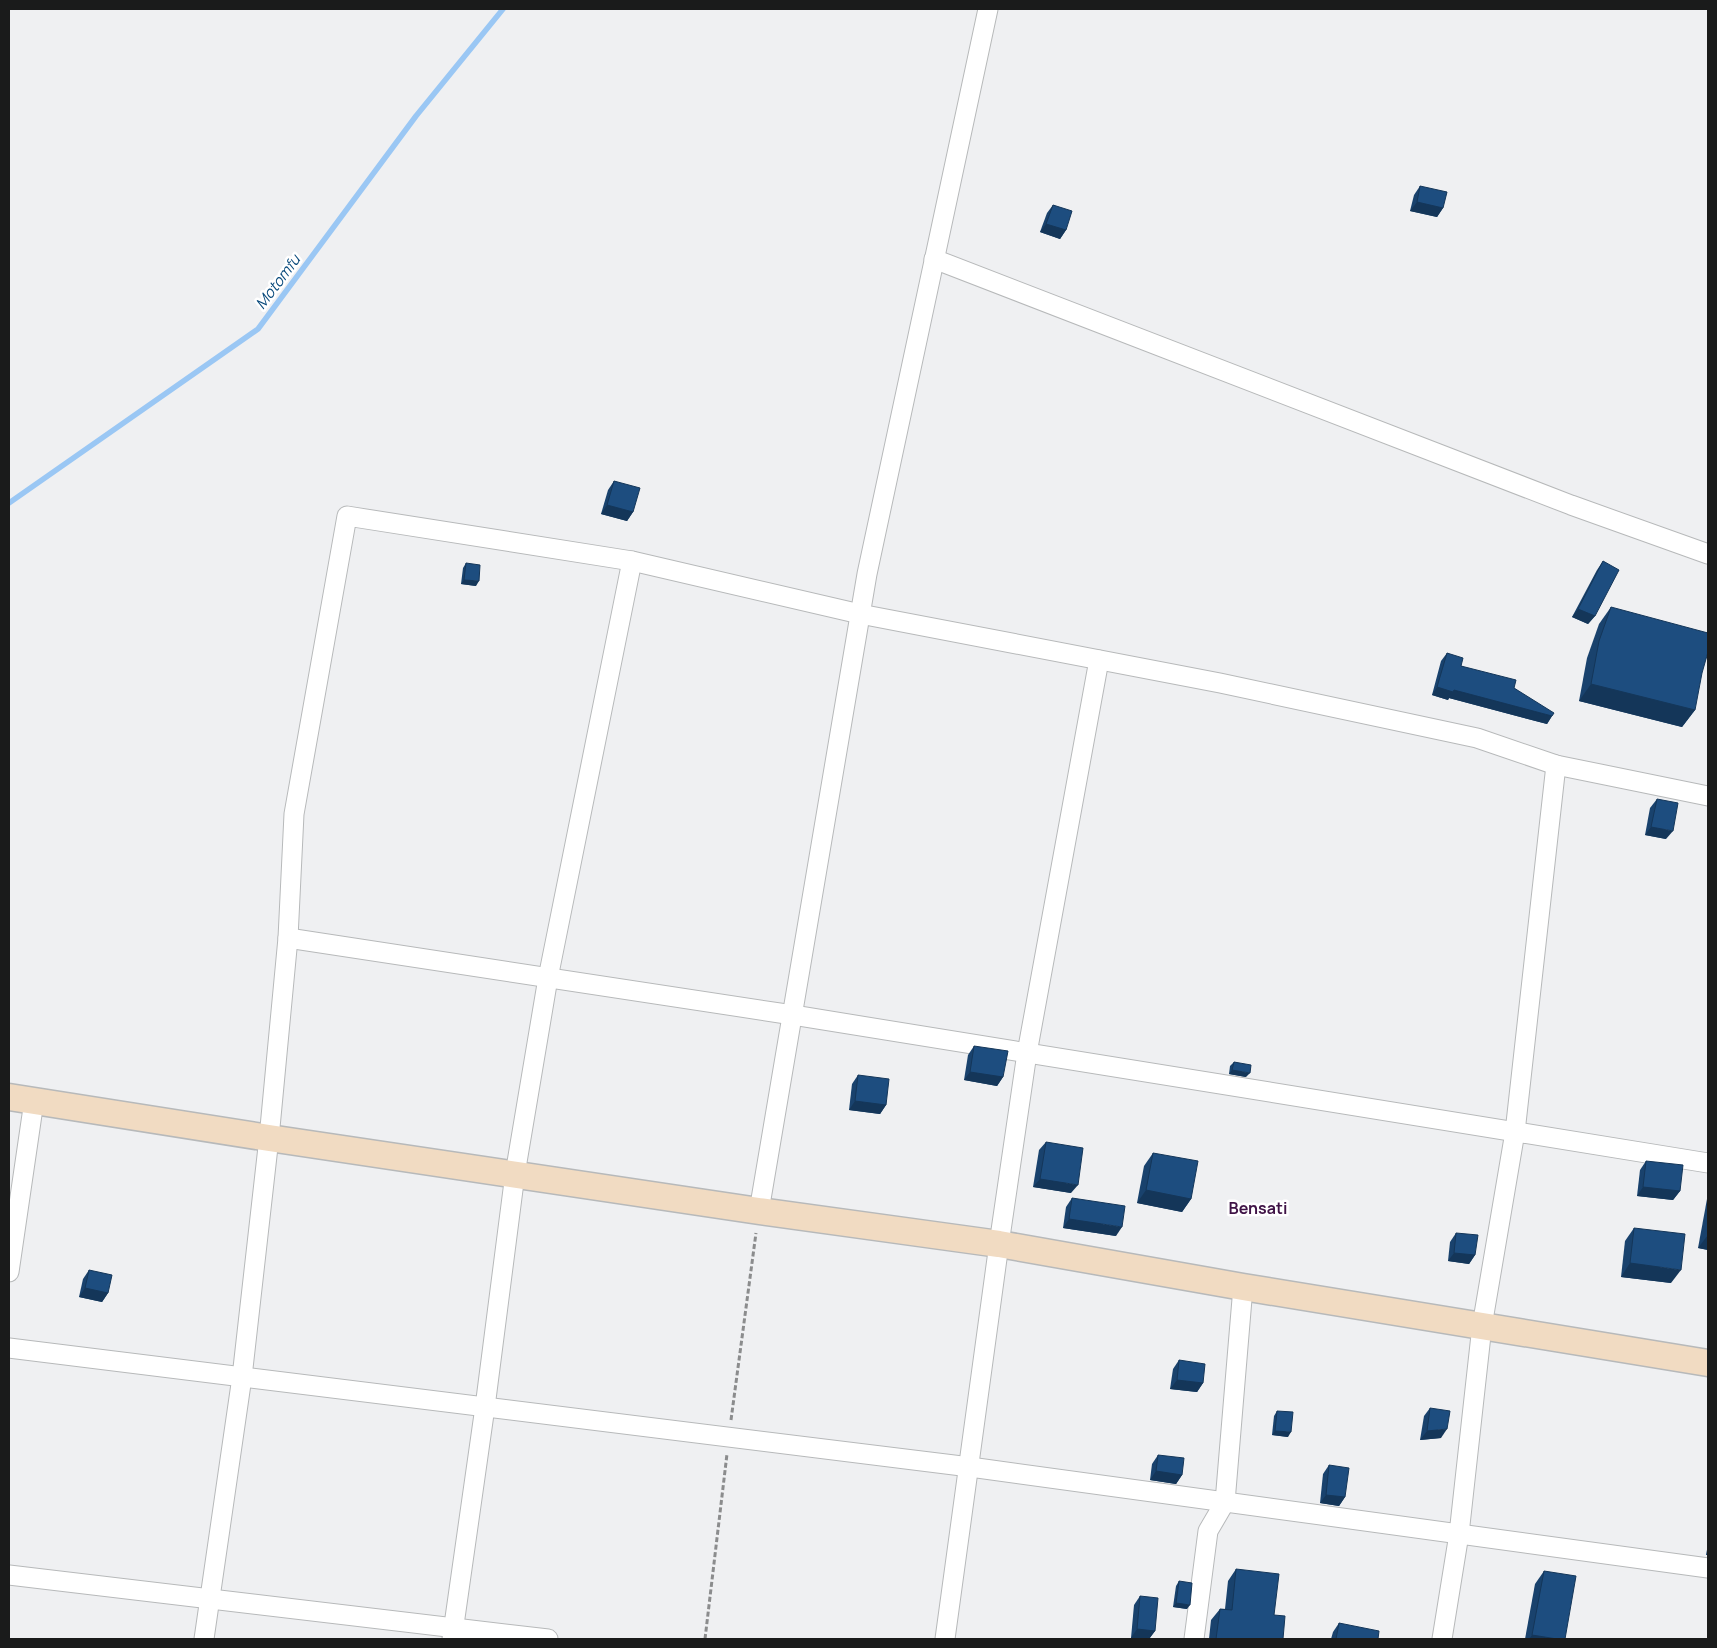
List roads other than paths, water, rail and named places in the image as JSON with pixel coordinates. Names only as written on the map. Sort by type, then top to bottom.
[{"type":"street","points":[[759,1211],[867,574],[988,9]]},
{"type":"street","points":[[934,259],[1562,502],[1708,554]]},
{"type":"street","points":[[204,1639],[242,1377],[269,1138],[288,938],[294,814],[347,516],[632,561],[860,614],[1220,683],[1477,738],[1556,765],[1708,796]]},
{"type":"street","points":[[453,1634],[515,1174],[548,978],[632,561]]},
{"type":"street","points":[[945,1639],[1027,1054],[1099,660]]},
{"type":"street","points":[[1442,1639],[1459,1534],[1482,1326],[1515,1132],[1556,765]]},
{"type":"street","points":[[288,938],[793,1015],[1708,1163]]},
{"type":"street","points":[[9,1272],[21,1099],[759,1211],[999,1244],[1244,1288],[1708,1363]]},
{"type":"street","points":[[1194,1639],[1208,1532],[1225,1502],[1244,1288]]},
{"type":"street","points":[[9,1348],[970,1467],[1708,1568]]},
{"type":"street","points":[[9,1575],[209,1599],[453,1634],[548,1639]]},
{"type":"waterway","name":"Motomfu","points":[[9,503],[258,329],[416,116],[503,9]]},
{"type":"district","name":"Bensati","points":[[1258,1208]]}]
